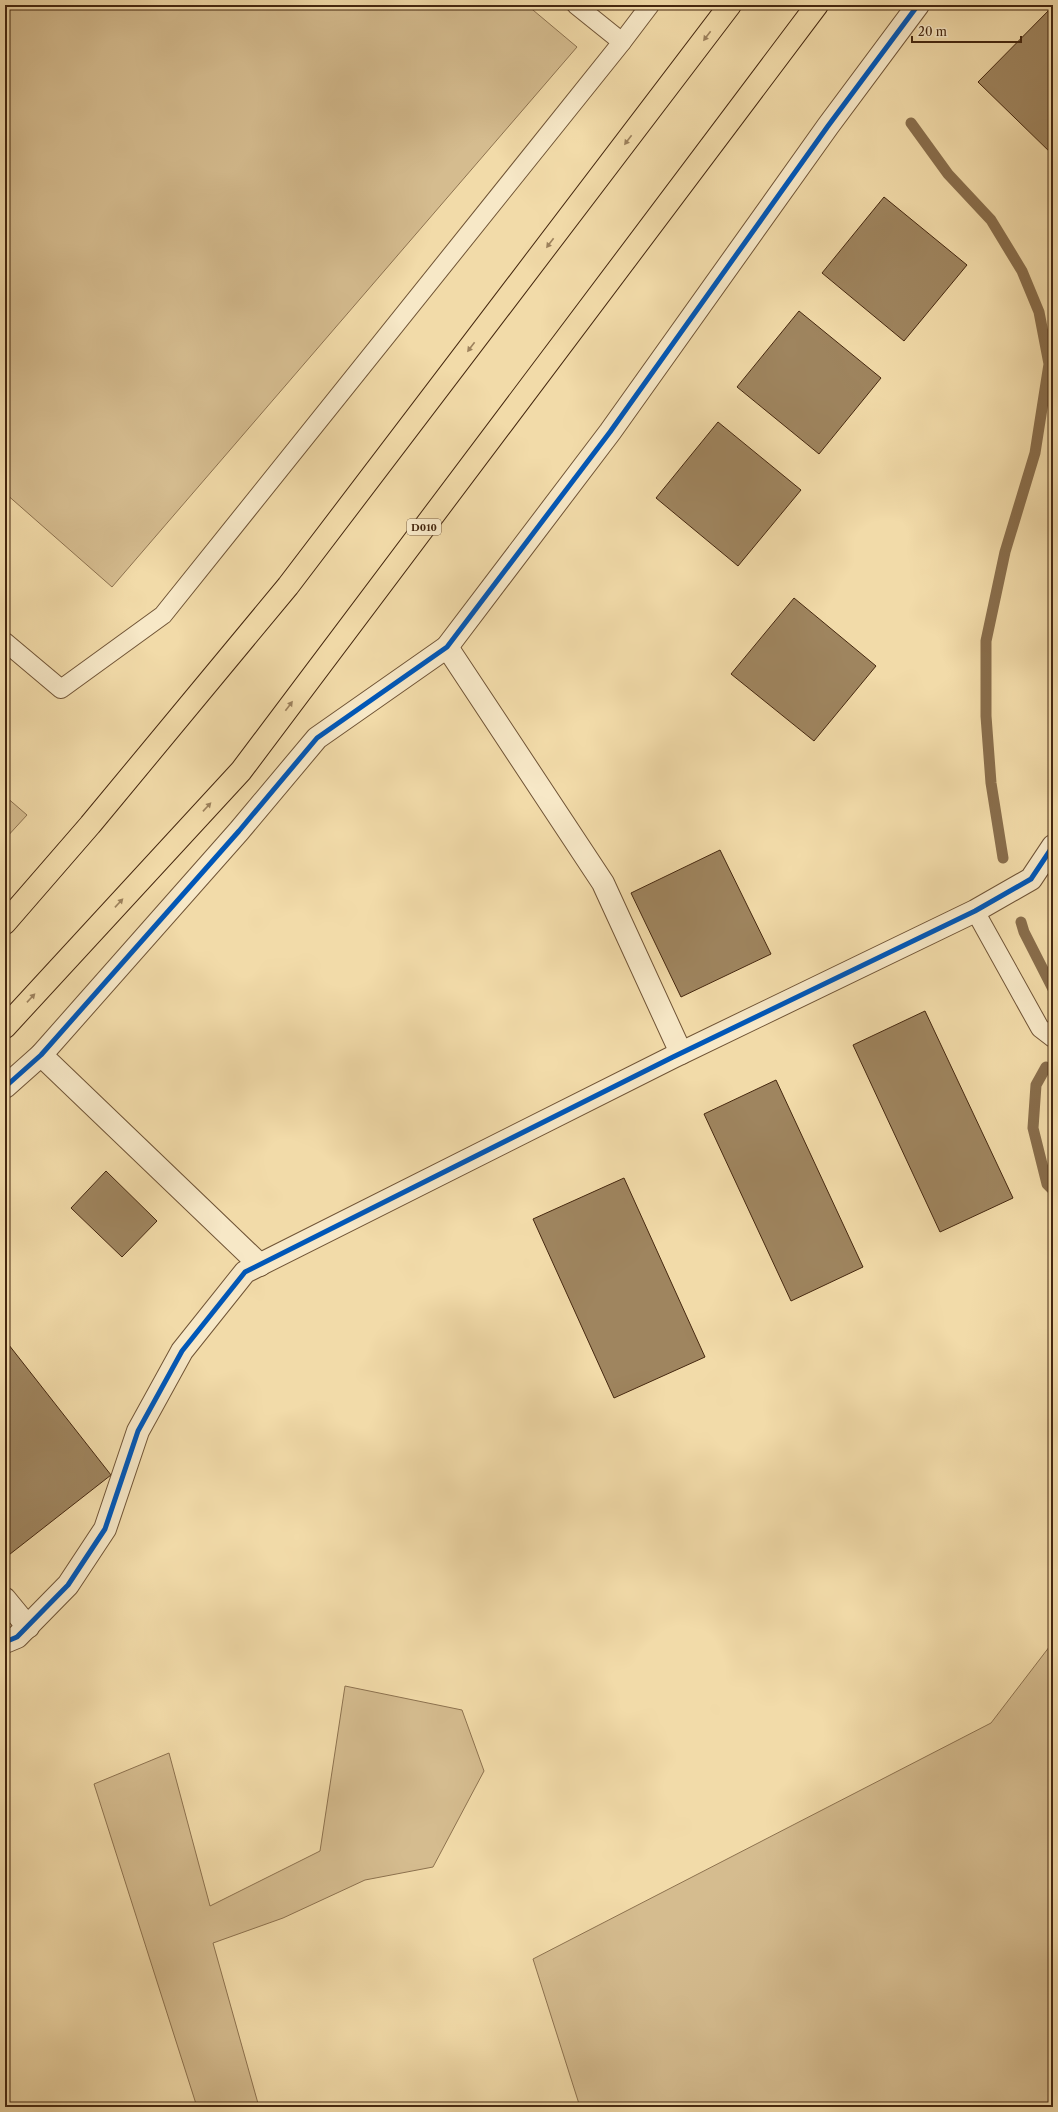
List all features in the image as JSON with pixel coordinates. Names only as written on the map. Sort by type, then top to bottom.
[{"type":"highway","points":[[5,923],[90,825],[288,586],[730,5]]},
{"type":"highway","name":"D010","points":[[5,1027],[240,771],[818,5]]},
{"type":"street","points":[[5,1087],[41,1055],[239,832],[317,738],[447,647],[610,432],[823,132],[918,5]]},
{"type":"street","points":[[447,647],[603,883],[681,1053]]},
{"type":"street","points":[[5,1642],[17,1637],[68,1585],[105,1528],[138,1431],[182,1351],[245,1272],[681,1053],[975,911],[1031,879],[1053,846]]},
{"type":"street","points":[[41,1055],[260,1265]]},
{"type":"street","points":[[5,1599],[28,1626]]},
{"type":"lane","points":[[576,5],[622,42]]},
{"type":"lane","points":[[5,642],[61,689],[163,615],[622,42],[650,5]]},
{"type":"lane","points":[[975,911],[1040,1028],[1053,1038]]},
{"type":"shaded area","points":[[5,5],[527,5],[577,47],[112,587],[5,493]]},
{"type":"shaded area","points":[[5,796],[27,815],[5,839]]},
{"type":"shaded area","points":[[1053,1642],[1053,2107],[580,2107],[533,1959],[991,1723]]},
{"type":"shaded area","points":[[345,1686],[462,1710],[484,1771],[433,1867],[365,1880],[283,1918],[213,1943],[259,2107],[197,2107],[94,1784],[169,1753],[210,1906],[320,1851]]},
{"type":"building","points":[[1053,6],[1053,155],[978,82]]},
{"type":"building","points":[[884,197],[967,265],[904,341],[822,273]]},
{"type":"building","points":[[799,311],[881,378],[819,454],[737,387]]},
{"type":"building","points":[[718,422],[801,490],[738,566],[656,498]]},
{"type":"building","points":[[794,598],[876,666],[814,741],[731,674]]},
{"type":"building","points":[[720,850],[771,954],[681,997],[631,893]]},
{"type":"building","points":[[925,1011],[1013,1198],[940,1232],[853,1045]]},
{"type":"building","points":[[776,1080],[863,1267],[791,1301],[704,1114]]},
{"type":"building","points":[[106,1171],[157,1221],[122,1257],[71,1208]]},
{"type":"building","points":[[624,1178],[705,1357],[614,1398],[533,1219]]},
{"type":"building","points":[[5,1340],[111,1475],[5,1558]]},
{"type":"waterway","points":[[911,123],[948,174],[991,220],[1022,271],[1039,312],[1049,364],[1035,453],[1005,552],[986,641],[986,716],[991,783],[1003,858]]},
{"type":"waterway","points":[[1021,922],[1024,932],[1053,989]]},
{"type":"waterway","points":[[1046,1067],[1036,1085],[1033,1128],[1047,1184],[1053,1190]]},
{"type":"cycle path","points":[[5,1087],[41,1055],[239,831],[317,738],[447,647],[610,432],[828,126],[918,5]]},
{"type":"cycle path","points":[[5,1642],[17,1637],[68,1585],[105,1529],[138,1431],[182,1351],[245,1272],[673,1057],[975,911],[1031,879],[1053,846]]}]
